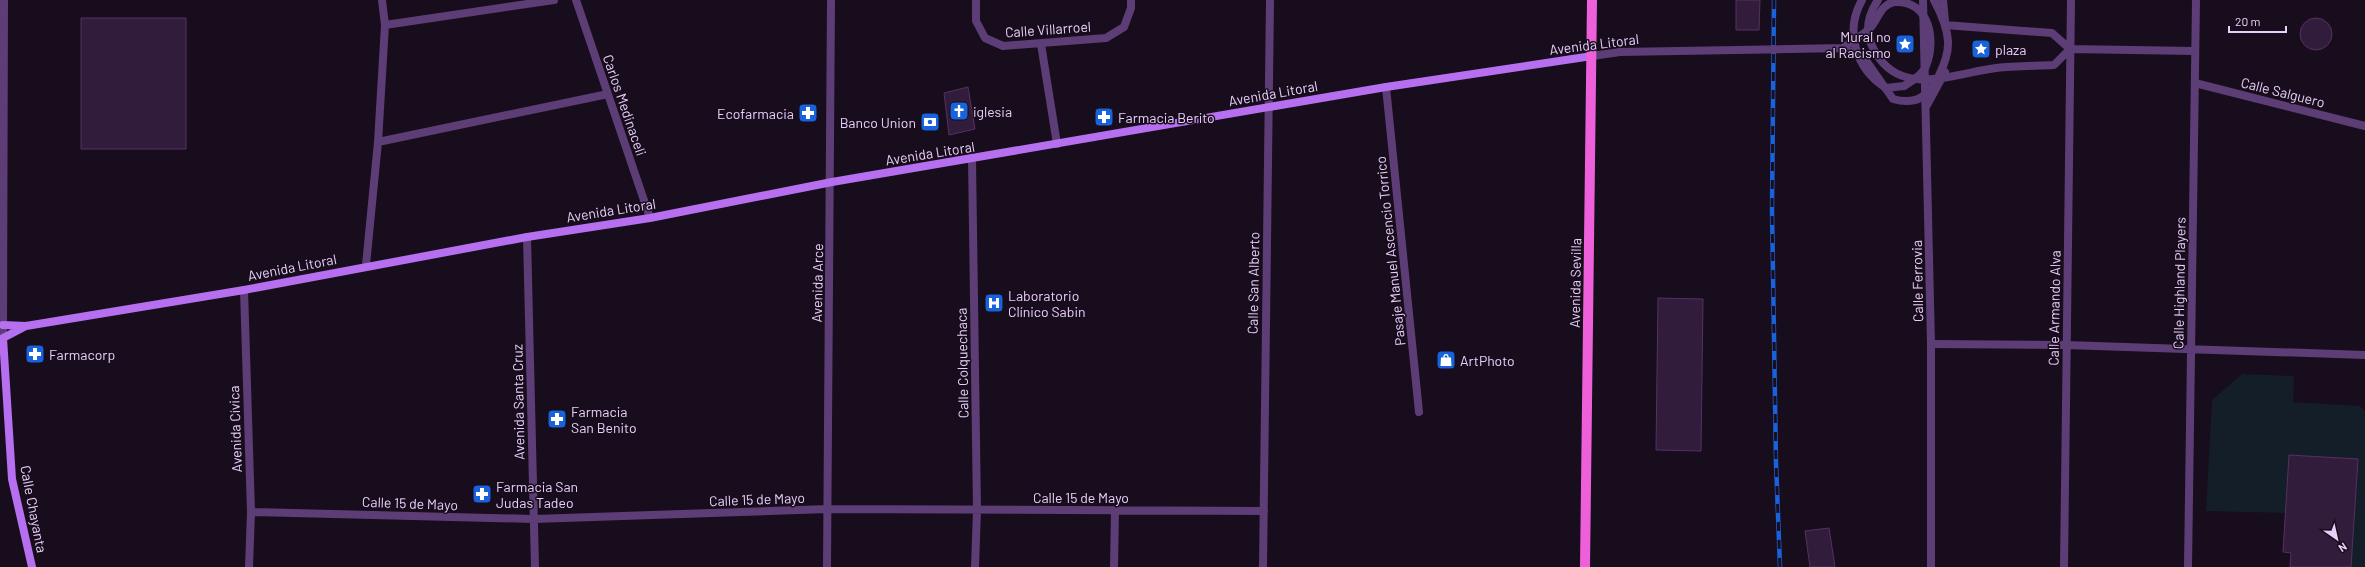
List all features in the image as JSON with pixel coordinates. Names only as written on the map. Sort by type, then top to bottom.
[{"type":"main road","name":"Avenida Sevilla","points":[[1584,567],[1592,0]]},
{"type":"main road","name":"Avenida Litoral","points":[[2,325],[26,326],[244,290],[366,265],[527,237],[650,218],[832,182],[1386,87],[1592,56]]},
{"type":"main road","name":"Avenida Litoral","points":[[2,338],[26,326]]},
{"type":"main road","name":"Calle Chayanta","points":[[2,338],[12,479],[32,567]]},
{"type":"street","name":"Calle Chayanta","points":[[2,338],[4,0]]},
{"type":"street","points":[[366,265],[378,142],[385,25],[382,0]]},
{"type":"street","points":[[385,25],[554,0]]},
{"type":"street","name":"Carlos Medinaceli","points":[[576,0],[650,218]]},
{"type":"street","name":"Avenida Arce","points":[[827,567],[832,182],[831,0]]},
{"type":"street","name":"Calle Villarroel","points":[[976,0],[976,21],[985,38],[1002,46],[1106,38],[1124,27],[1131,8],[1132,0]]},
{"type":"street","name":"Calle San Alberto","points":[[1263,567],[1270,0]]},
{"type":"street","points":[[1843,48],[1870,28],[1886,6],[1894,2],[1906,2],[1915,5],[1925,13],[1930,29],[1931,49],[1926,67],[1914,80],[1904,86],[1886,88],[1875,81],[1855,51],[1854,31],[1857,9],[1862,0]]},
{"type":"street","points":[[1878,0],[1869,16],[1869,40],[1878,57],[1896,73],[1907,78],[1925,79],[1996,68],[2054,65],[2070,49]]},
{"type":"street","name":"Calle Ferrovia","points":[[1923,0],[1927,104],[1931,344],[1932,567]]},
{"type":"street","name":"Avenida Litoral","points":[[1592,56],[1620,52],[1843,48],[1865,59],[1893,99],[1903,102],[1916,100],[1930,89],[1940,74],[1948,42],[1943,17],[1934,0]]},
{"type":"street","points":[[1927,104],[1945,76],[1945,25],[1943,0]]},
{"type":"street","name":"Calle Armando Alva","points":[[2064,567],[2071,0]]},
{"type":"street","name":"Calle Highland Players","points":[[2188,567],[2195,82],[2194,51],[2196,0]]},
{"type":"street","points":[[1945,25],[2052,33],[2070,49],[2194,51]]},
{"type":"street","points":[[1041,44],[1057,144]]},
{"type":"street","name":"Calle Salguero","points":[[2195,82],[2365,126]]},
{"type":"street","name":"Pasaje Manuel Ascencio Torrico","points":[[1386,87],[1419,412]]},
{"type":"street","points":[[378,142],[608,94]]},
{"type":"street","name":"Calle Colquechaca","points":[[972,159],[977,510],[975,567]]},
{"type":"street","name":"Avenida Santa Cruz","points":[[527,237],[535,567]]},
{"type":"street","name":"Avenida Cívica","points":[[244,290],[250,512],[249,567]]},
{"type":"street","points":[[1931,344],[2066,345],[2191,350],[2365,354]]},
{"type":"street","name":"Calle 15 de Mayo","points":[[250,512],[534,519],[828,509],[1264,512]]},
{"type":"street","points":[[1114,567],[1115,510]]},
{"type":"shaded area","points":[[2242,374],[2294,376],[2293,402],[2360,406],[2365,411],[2365,567],[2290,567],[2291,553],[2283,552],[2286,513],[2206,511],[2212,400]]},
{"type":"building","points":[[1736,0],[1760,0],[1759,30],[1736,30]]},
{"type":"building","points":[[81,18],[186,18],[186,149],[81,149]]},
{"type":"building","points":[[2313,18],[2319,18],[2329,25],[2332,34],[2331,40],[2325,47],[2319,50],[2313,50],[2303,43],[2300,37],[2300,31],[2307,21]]},
{"type":"building","name":"iglesia","points":[[968,87],[975,129],[949,135],[944,93]]},
{"type":"building","points":[[1658,298],[1703,299],[1701,451],[1656,450]]},
{"type":"building","points":[[2289,455],[2358,459],[2351,567],[2290,567],[2291,553],[2283,552]]},
{"type":"building","points":[[1829,528],[1835,567],[1810,567],[1805,531]]},
{"type":"railway","points":[[1774,0],[1772,210],[1776,463],[1780,567]]},
{"type":"place","name":"Mural no al Racismo","points":[[1905,44]]},
{"type":"place","name":"plaza","points":[[1981,49]]},
{"type":"place","name":"iglesia","points":[[959,111]]},
{"type":"place","name":"Ecofarmacia","points":[[808,113]]},
{"type":"place","name":"Farmacia Berito","points":[[1104,117]]},
{"type":"place","name":"Banco Union","points":[[930,122]]},
{"type":"place","name":"Laboratorio Clínico Sabin","points":[[994,303]]},
{"type":"place","name":"Farmacorp","points":[[35,354]]},
{"type":"place","name":"ArtPhoto","points":[[1446,360]]},
{"type":"place","name":"Farmacia San Benito","points":[[557,419]]},
{"type":"place","name":"Farmacia San Judas Tadeo","points":[[482,494]]}]
